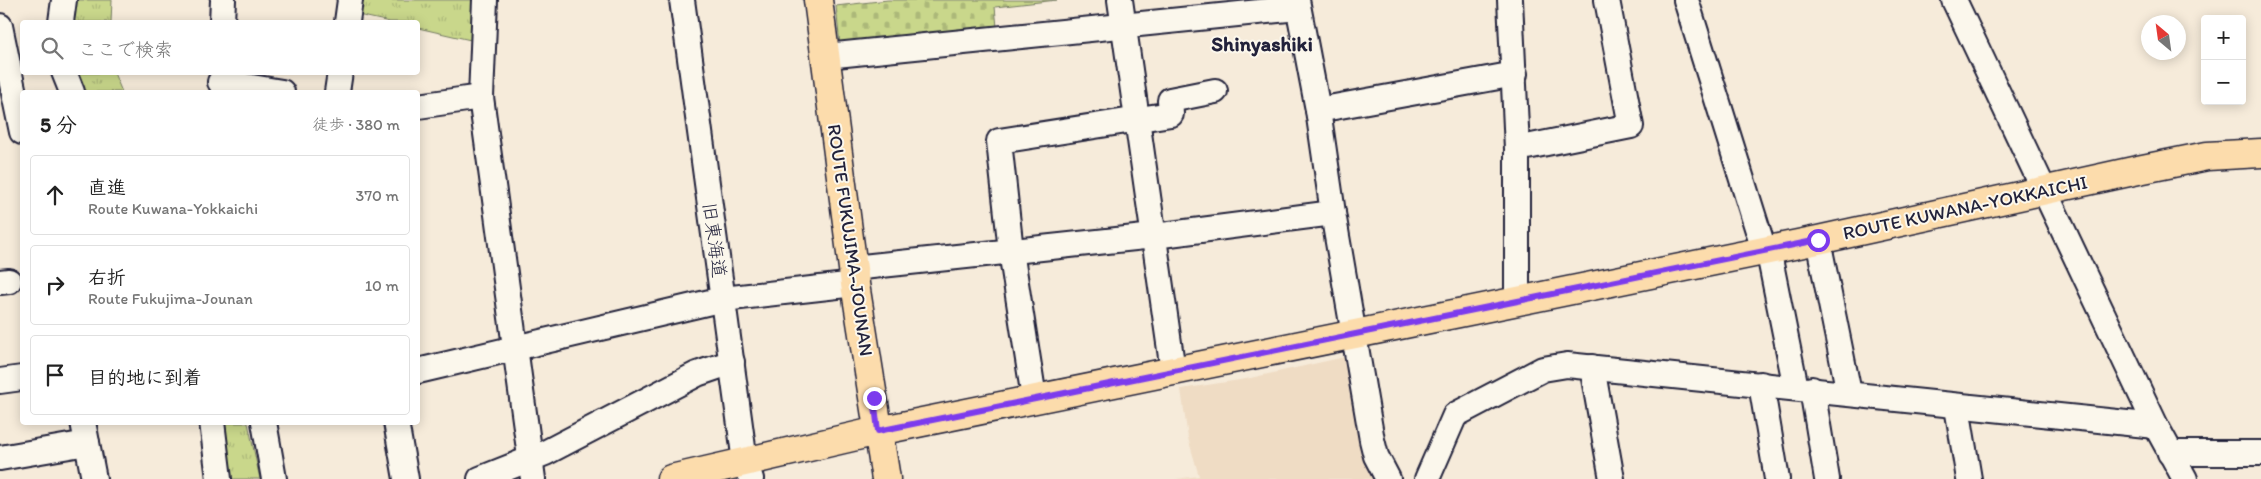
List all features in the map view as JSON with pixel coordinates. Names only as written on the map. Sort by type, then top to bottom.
[{"type":"main road","name":"ROUTE FUKUJIMA-JOUNAN","points":[[818,0],[854,276],[886,479]]},
{"type":"main road","name":"ROUTE KUWANA-YOKKAICHI","points":[[672,479],[748,471],[878,431],[1818,240],[2207,156],[2261,153]]},
{"type":"street","points":[[61,20],[64,0]]},
{"type":"street","points":[[222,20],[223,0]]},
{"type":"street","points":[[347,20],[350,0]]},
{"type":"street","points":[[485,0],[481,97],[531,469]]},
{"type":"street","name":"旧東海道","points":[[682,0],[748,471]]},
{"type":"street","points":[[1120,0],[1135,118],[1173,371]]},
{"type":"street","points":[[1510,0],[1515,74],[1518,300]]},
{"type":"street","points":[[1517,149],[1631,126],[1607,0]]},
{"type":"street","points":[[1686,0],[1766,250],[1827,479]]},
{"type":"street","points":[[1954,0],[2156,426],[2185,479]]},
{"type":"street","points":[[826,56],[1123,26],[1297,4],[1318,110],[1333,213],[1372,440],[1376,456],[1388,479]]},
{"type":"street","points":[[0,26],[5,72],[20,125]]},
{"type":"street","points":[[1318,110],[1515,74]]},
{"type":"street","points":[[65,75],[71,90]]},
{"type":"street","points":[[337,90],[340,75]]},
{"type":"street","points":[[221,82],[263,90]]},
{"type":"street","points":[[1034,398],[1012,251],[999,140],[1135,118],[1172,114],[1170,100],[1216,91]]},
{"type":"street","points":[[420,106],[481,97]]},
{"type":"street","points":[[420,371],[723,299],[854,276],[1012,251],[1154,236],[1333,213]]},
{"type":"street","points":[[1818,240],[1849,393]]},
{"type":"street","points":[[480,479],[531,469],[545,453],[697,374],[732,362]]},
{"type":"street","points":[[1427,479],[1456,415],[1544,369],[1567,365],[1849,393],[1957,407],[2156,426]]},
{"type":"street","points":[[1592,368],[1612,479]]},
{"type":"street","points":[[0,382],[20,378]]},
{"type":"street","points":[[1761,384],[1777,479]]},
{"type":"street","points":[[1957,407],[1969,479]]},
{"type":"street","points":[[212,425],[219,479]]},
{"type":"street","points":[[265,425],[274,479]]},
{"type":"street","points":[[397,425],[406,479]]},
{"type":"street","points":[[0,458],[85,433],[94,479]]},
{"type":"street","points":[[2170,453],[2261,453]]},
{"type":"shaded area","points":[[1349,356],[1379,479],[1176,479],[1199,476],[1188,438],[1181,389],[1246,379]]},
{"type":"green space","points":[[72,0],[112,0],[111,20],[70,20]]},
{"type":"green space","points":[[360,0],[476,0],[475,41],[420,28],[420,20],[381,20],[358,15]]},
{"type":"green space","points":[[888,0],[1057,0],[995,7],[997,27],[840,45],[836,6]]},
{"type":"green space","points":[[73,75],[115,75],[121,90],[79,90]]},
{"type":"green space","points":[[217,425],[248,425],[260,479],[226,479]]},
{"type":"district","name":"Shinyashiki","points":[[1262,44]]},
{"type":"route","points":[[874,398],[878,431],[1818,240]]}]
